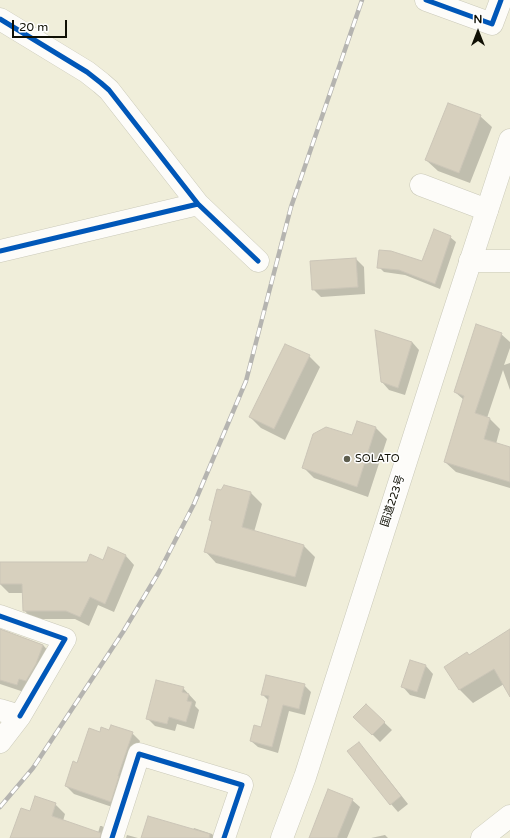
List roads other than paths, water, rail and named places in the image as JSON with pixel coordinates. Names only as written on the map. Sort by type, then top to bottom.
[{"type":"main road","points":[[426,0],[451,4],[492,24],[501,0]]},
{"type":"main road","points":[[0,19],[87,72],[109,90],[198,204],[258,261]]},
{"type":"main road","name":"国道223号","points":[[282,838],[305,777],[510,140]]},
{"type":"main road","points":[[421,185],[487,210]]},
{"type":"main road","points":[[0,251],[198,204]]},
{"type":"main road","points":[[470,261],[510,261]]},
{"type":"main road","points":[[0,616],[65,639],[10,713],[0,742]]},
{"type":"main road","points":[[112,838],[139,754],[242,785],[224,838]]},
{"type":"main road","points":[[482,838],[510,816]]},
{"type":"railway","points":[[0,807],[33,768],[123,632],[159,572],[194,504],[246,381],[291,207],[362,0]]},
{"type":"place","name":"SOLATO","points":[[347,459]]}]
